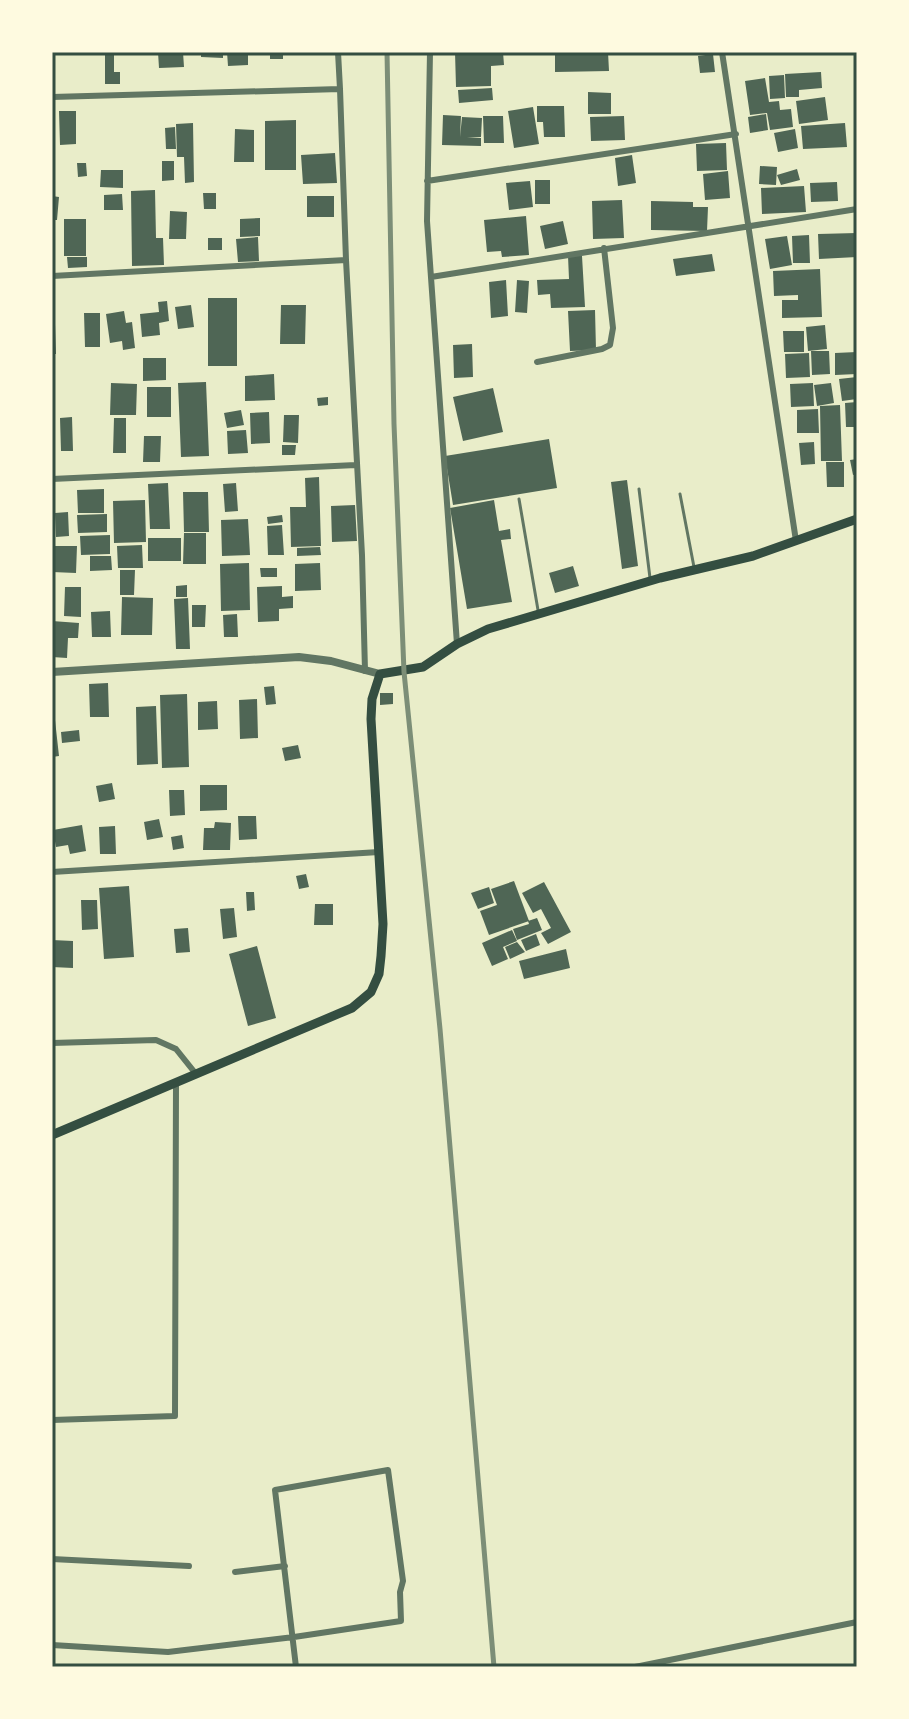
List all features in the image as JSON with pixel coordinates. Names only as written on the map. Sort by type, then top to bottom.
[{"type":"main road","points":[[52,1135],[352,1008],[371,992],[379,974],[383,924],[371,719],[372,699],[380,674],[423,667],[457,644],[488,629],[650,581],[753,556],[857,519]]},
{"type":"street","points":[[338,52],[365,671]]},
{"type":"street","points":[[430,52],[427,181],[431,277],[457,644]]},
{"type":"street","points":[[722,52],[796,541]]},
{"type":"street","points":[[52,97],[340,89]]},
{"type":"street","points":[[427,181],[736,134]]},
{"type":"street","points":[[431,277],[857,209]]},
{"type":"street","points":[[537,362],[610,345],[613,328],[604,248]]},
{"type":"street","points":[[52,276],[346,260]]},
{"type":"street","points":[[52,479],[356,465]]},
{"type":"street","points":[[52,672],[299,657],[331,661],[380,674]]},
{"type":"street","points":[[52,872],[379,852]]},
{"type":"street","points":[[52,1043],[156,1040],[176,1049],[196,1074]]},
{"type":"street","points":[[52,1420],[175,1416],[176,1083]]},
{"type":"street","points":[[52,1645],[168,1652],[294,1637],[401,1621],[400,1592],[403,1581],[388,1470],[275,1490],[294,1637],[296,1667]]},
{"type":"street","points":[[52,1559],[189,1566]]},
{"type":"street","points":[[235,1572],[285,1566]]},
{"type":"street","points":[[635,1667],[857,1622]]},
{"type":"lane","points":[[639,489],[650,581]]},
{"type":"lane","points":[[680,494],[695,570]]},
{"type":"lane","points":[[519,499],[538,614]]},
{"type":"building","points":[[105,52],[114,52],[114,72],[120,72],[120,84],[105,84]]},
{"type":"building","points":[[158,52],[183,52],[184,67],[159,68]]},
{"type":"building","points":[[201,52],[223,52],[223,58],[201,57]]},
{"type":"building","points":[[227,52],[248,52],[248,65],[228,66]]},
{"type":"building","points":[[270,52],[283,52],[283,59],[270,59]]},
{"type":"building","points":[[455,52],[503,52],[504,65],[491,66],[491,86],[456,87]]},
{"type":"building","points":[[608,52],[609,71],[555,72],[555,53]]},
{"type":"building","points":[[713,54],[715,72],[700,73],[698,56]]},
{"type":"building","points":[[821,72],[822,88],[799,90],[799,97],[786,97],[785,74]]},
{"type":"building","points":[[784,75],[785,98],[770,99],[769,76]]},
{"type":"building","points":[[765,78],[769,102],[779,101],[780,110],[791,109],[793,127],[770,130],[767,113],[750,115],[745,81]]},
{"type":"building","points":[[492,88],[493,100],[459,103],[458,90]]},
{"type":"building","points":[[588,92],[611,93],[611,114],[588,114]]},
{"type":"building","points":[[825,97],[828,120],[799,124],[796,101]]},
{"type":"building","points":[[537,106],[564,106],[565,137],[544,137],[543,122],[537,122]]},
{"type":"building","points":[[533,107],[539,144],[514,148],[508,111]]},
{"type":"building","points":[[59,111],[76,111],[76,144],[60,145]]},
{"type":"building","points":[[766,114],[768,130],[750,133],[748,117]]},
{"type":"building","points":[[443,115],[461,116],[460,137],[462,117],[482,118],[481,137],[467,137],[481,138],[481,146],[442,145]]},
{"type":"building","points":[[483,116],[503,116],[504,143],[484,143]]},
{"type":"building","points":[[624,116],[625,140],[591,141],[590,117]]},
{"type":"building","points":[[296,120],[296,170],[265,170],[265,121]]},
{"type":"building","points":[[193,123],[194,182],[185,183],[184,157],[177,157],[176,124]]},
{"type":"building","points":[[845,123],[847,147],[803,149],[801,126]]},
{"type":"building","points":[[175,127],[176,149],[166,149],[165,128]]},
{"type":"building","points":[[235,129],[254,130],[254,162],[234,162]]},
{"type":"building","points":[[795,129],[798,148],[778,152],[774,133]]},
{"type":"building","points":[[726,143],[727,170],[697,171],[696,144]]},
{"type":"building","points":[[335,153],[337,183],[303,184],[301,155]]},
{"type":"building","points":[[632,155],[636,183],[618,186],[615,158]]},
{"type":"building","points":[[162,161],[174,161],[174,180],[162,181]]},
{"type":"building","points":[[77,163],[86,163],[87,176],[78,177]]},
{"type":"building","points":[[760,166],[777,167],[776,185],[759,184]]},
{"type":"building","points":[[797,169],[800,180],[781,185],[777,175]]},
{"type":"building","points":[[101,170],[123,170],[123,188],[100,187]]},
{"type":"building","points":[[728,171],[730,198],[705,200],[703,174]]},
{"type":"building","points":[[535,180],[550,180],[550,204],[535,204]]},
{"type":"building","points":[[530,181],[533,207],[509,210],[506,183]]},
{"type":"building","points":[[837,182],[838,201],[811,202],[810,183]]},
{"type":"building","points":[[804,186],[806,212],[762,214],[761,188]]},
{"type":"building","points":[[155,190],[156,238],[163,238],[164,265],[132,266],[131,191]]},
{"type":"building","points":[[203,193],[216,193],[216,209],[204,209]]},
{"type":"building","points":[[122,194],[123,210],[104,210],[104,195]]},
{"type":"building","points":[[52,196],[59,197],[57,220],[52,220]]},
{"type":"building","points":[[307,196],[334,196],[334,217],[307,217]]},
{"type":"building","points":[[622,200],[624,238],[593,239],[592,201]]},
{"type":"building","points":[[651,201],[693,202],[693,207],[708,207],[707,231],[651,230]]},
{"type":"building","points":[[170,211],[187,212],[186,239],[169,239]]},
{"type":"building","points":[[526,216],[529,255],[502,257],[501,251],[487,252],[484,220]]},
{"type":"building","points":[[260,218],[260,236],[240,237],[240,219]]},
{"type":"building","points":[[64,219],[86,219],[86,256],[64,256]]},
{"type":"building","points":[[563,221],[568,244],[545,249],[540,226]]},
{"type":"building","points":[[857,233],[857,257],[819,259],[818,234]]},
{"type":"building","points":[[809,235],[810,263],[793,263],[792,236]]},
{"type":"building","points":[[787,236],[792,265],[770,269],[765,239]]},
{"type":"building","points":[[258,237],[259,261],[238,262],[236,239]]},
{"type":"building","points":[[208,238],[222,238],[222,250],[208,250]]},
{"type":"building","points":[[712,254],[715,271],[676,276],[673,259]]},
{"type":"building","points":[[568,256],[582,256],[585,307],[551,308],[550,294],[538,295],[537,280],[569,279]]},
{"type":"building","points":[[67,257],[87,257],[87,267],[68,268]]},
{"type":"building","points":[[820,269],[822,317],[782,318],[782,300],[798,300],[798,295],[774,296],[773,271]]},
{"type":"building","points":[[506,280],[508,316],[491,318],[489,282]]},
{"type":"building","points":[[517,280],[529,281],[527,313],[515,312]]},
{"type":"building","points":[[208,298],[237,298],[237,366],[208,366]]},
{"type":"building","points":[[167,301],[169,321],[159,323],[160,335],[142,337],[140,314],[159,312],[158,302]]},
{"type":"building","points":[[191,305],[194,327],[178,329],[175,307]]},
{"type":"building","points":[[281,305],[306,305],[305,344],[280,344]]},
{"type":"building","points":[[595,310],[596,350],[570,351],[568,311]]},
{"type":"building","points":[[124,311],[126,323],[132,322],[135,348],[123,350],[122,341],[110,343],[106,314]]},
{"type":"building","points":[[84,313],[100,313],[100,347],[85,347]]},
{"type":"building","points":[[52,324],[55,324],[56,354],[52,354]]},
{"type":"building","points":[[825,325],[827,349],[808,351],[806,327]]},
{"type":"building","points":[[783,331],[804,331],[804,352],[784,352]]},
{"type":"building","points":[[472,344],[473,377],[454,378],[453,345]]},
{"type":"building","points":[[811,351],[829,351],[830,374],[812,375]]},
{"type":"building","points":[[857,352],[857,374],[835,375],[835,353]]},
{"type":"building","points":[[809,353],[810,377],[786,378],[785,354]]},
{"type":"building","points":[[143,358],[166,358],[166,380],[143,381]]},
{"type":"building","points":[[274,374],[275,400],[245,401],[245,376]]},
{"type":"building","points":[[857,377],[857,399],[842,401],[839,379]]},
{"type":"building","points":[[206,382],[209,456],[181,457],[178,383]]},
{"type":"building","points":[[111,383],[137,384],[136,415],[110,415]]},
{"type":"building","points":[[813,383],[814,406],[791,407],[790,384]]},
{"type":"building","points":[[831,383],[834,403],[817,406],[814,385]]},
{"type":"building","points":[[147,387],[171,387],[171,417],[147,417]]},
{"type":"building","points":[[493,388],[503,432],[463,441],[453,397]]},
{"type":"building","points":[[328,397],[328,405],[318,406],[317,398]]},
{"type":"building","points":[[857,402],[857,427],[846,427],[845,403]]},
{"type":"building","points":[[840,405],[842,461],[821,461],[820,406]]},
{"type":"building","points":[[818,409],[819,433],[797,433],[797,410]]},
{"type":"building","points":[[241,410],[244,425],[227,428],[224,413]]},
{"type":"building","points":[[269,412],[270,443],[251,444],[250,413]]},
{"type":"building","points":[[284,415],[299,415],[298,443],[283,442]]},
{"type":"building","points":[[72,417],[73,451],[61,451],[60,418]]},
{"type":"building","points":[[114,418],[126,418],[126,453],[113,453]]},
{"type":"building","points":[[246,430],[248,453],[228,454],[227,431]]},
{"type":"building","points":[[144,436],[161,436],[160,462],[143,462]]},
{"type":"building","points":[[549,439],[557,488],[453,505],[445,456]]},
{"type":"building","points":[[814,442],[815,464],[801,465],[799,443]]},
{"type":"building","points":[[282,445],[296,445],[295,455],[282,455]]},
{"type":"building","points":[[857,459],[857,474],[853,475],[850,460]]},
{"type":"building","points":[[826,462],[844,462],[844,487],[827,487]]},
{"type":"building","points":[[319,477],[321,546],[291,547],[290,507],[306,507],[305,478]]},
{"type":"building","points":[[627,480],[638,566],[622,569],[611,482]]},
{"type":"building","points":[[168,483],[170,529],[150,529],[148,484]]},
{"type":"building","points":[[236,483],[238,511],[225,512],[223,484]]},
{"type":"building","points":[[104,489],[104,513],[78,513],[77,490]]},
{"type":"building","points":[[183,492],[208,492],[209,532],[184,532]]},
{"type":"building","points":[[145,500],[146,542],[114,543],[113,501]]},
{"type":"building","points":[[494,500],[499,531],[510,529],[511,539],[501,540],[512,602],[467,609],[450,508]]},
{"type":"building","points":[[355,505],[357,541],[332,542],[331,506]]},
{"type":"building","points":[[68,512],[69,536],[56,537],[55,513]]},
{"type":"building","points":[[107,514],[107,532],[78,533],[77,515]]},
{"type":"building","points":[[282,515],[283,522],[268,524],[267,517]]},
{"type":"building","points":[[248,519],[250,555],[222,556],[221,520]]},
{"type":"building","points":[[282,525],[284,555],[268,555],[267,526]]},
{"type":"building","points":[[184,533],[206,533],[206,564],[183,564]]},
{"type":"building","points":[[110,535],[110,554],[81,555],[80,536]]},
{"type":"building","points":[[148,538],[181,538],[181,561],[148,561]]},
{"type":"building","points":[[142,545],[143,568],[118,568],[117,546]]},
{"type":"building","points":[[52,546],[77,546],[76,573],[52,572]]},
{"type":"building","points":[[320,547],[321,555],[297,556],[297,548]]},
{"type":"building","points":[[90,556],[111,556],[112,570],[90,571]]},
{"type":"building","points":[[249,563],[250,610],[221,611],[220,564]]},
{"type":"building","points":[[320,563],[321,590],[295,591],[295,564]]},
{"type":"building","points":[[573,566],[579,586],[555,593],[549,573]]},
{"type":"building","points":[[260,568],[277,568],[277,577],[261,577]]},
{"type":"building","points":[[120,570],[135,570],[134,595],[120,595]]},
{"type":"building","points":[[187,585],[187,597],[176,597],[176,586]]},
{"type":"building","points":[[282,586],[282,597],[293,596],[293,608],[279,609],[279,621],[258,622],[257,587]]},
{"type":"building","points":[[65,587],[81,587],[81,617],[64,616]]},
{"type":"building","points":[[122,597],[153,598],[152,635],[121,635]]},
{"type":"building","points":[[188,598],[190,649],[176,649],[174,599]]},
{"type":"building","points":[[192,605],[206,605],[205,627],[192,627]]},
{"type":"building","points":[[110,611],[111,637],[92,637],[91,612]]},
{"type":"building","points":[[237,614],[238,637],[224,637],[223,615]]},
{"type":"building","points":[[52,621],[79,623],[78,638],[68,638],[67,658],[52,657]]},
{"type":"building","points":[[108,683],[109,717],[90,717],[89,684]]},
{"type":"building","points":[[274,686],[276,704],[266,705],[264,687]]},
{"type":"building","points":[[380,693],[393,693],[393,704],[380,705]]},
{"type":"building","points":[[187,694],[189,767],[162,768],[160,695]]},
{"type":"building","points":[[257,699],[258,738],[240,739],[239,700]]},
{"type":"building","points":[[217,701],[218,729],[198,730],[198,702]]},
{"type":"building","points":[[156,706],[158,764],[137,765],[136,707]]},
{"type":"building","points":[[52,711],[59,756],[52,757]]},
{"type":"building","points":[[79,730],[80,741],[62,743],[61,732]]},
{"type":"building","points":[[298,745],[301,758],[285,761],[282,748]]},
{"type":"building","points":[[112,783],[115,799],[99,802],[96,786]]},
{"type":"building","points":[[200,785],[227,785],[227,810],[200,811]]},
{"type":"building","points":[[169,790],[184,790],[185,815],[170,816]]},
{"type":"building","points":[[238,816],[256,816],[257,839],[239,840]]},
{"type":"building","points":[[159,819],[163,837],[147,840],[144,822]]},
{"type":"building","points":[[215,822],[231,823],[230,850],[203,850],[204,828],[214,828]]},
{"type":"building","points":[[82,825],[86,851],[70,854],[68,845],[56,847],[53,830]]},
{"type":"building","points":[[115,826],[116,854],[100,854],[99,827]]},
{"type":"building","points":[[182,835],[184,848],[173,850],[171,837]]},
{"type":"building","points":[[306,874],[309,887],[299,889],[296,876]]},
{"type":"building","points":[[514,881],[529,921],[489,935],[480,911],[497,905],[491,889]]},
{"type":"building","points":[[544,882],[571,932],[548,944],[541,933],[551,928],[541,909],[533,913],[522,893]]},
{"type":"building","points":[[129,886],[134,957],[104,959],[99,888]]},
{"type":"building","points":[[489,887],[494,903],[478,909],[471,893]]},
{"type":"building","points":[[246,892],[254,892],[255,910],[247,911]]},
{"type":"building","points":[[81,900],[97,900],[98,929],[82,930]]},
{"type":"building","points":[[315,904],[333,904],[333,925],[314,925]]},
{"type":"building","points":[[234,908],[237,937],[223,939],[220,909]]},
{"type":"building","points":[[537,918],[542,930],[517,940],[513,929]]},
{"type":"building","points":[[188,928],[190,952],[176,953],[174,929]]},
{"type":"building","points":[[512,930],[517,941],[503,947],[508,959],[492,966],[482,943]]},
{"type":"building","points":[[536,934],[540,945],[526,951],[521,940]]},
{"type":"building","points":[[52,940],[73,941],[73,968],[52,967]]},
{"type":"building","points":[[517,942],[525,952],[510,959],[505,947]]},
{"type":"building","points":[[257,946],[276,1018],[248,1026],[229,954]]},
{"type":"building","points":[[566,949],[570,968],[524,979],[519,961]]},
{"type":"railway","points":[[387,52],[394,424],[404,672],[440,1029],[494,1667]]}]
